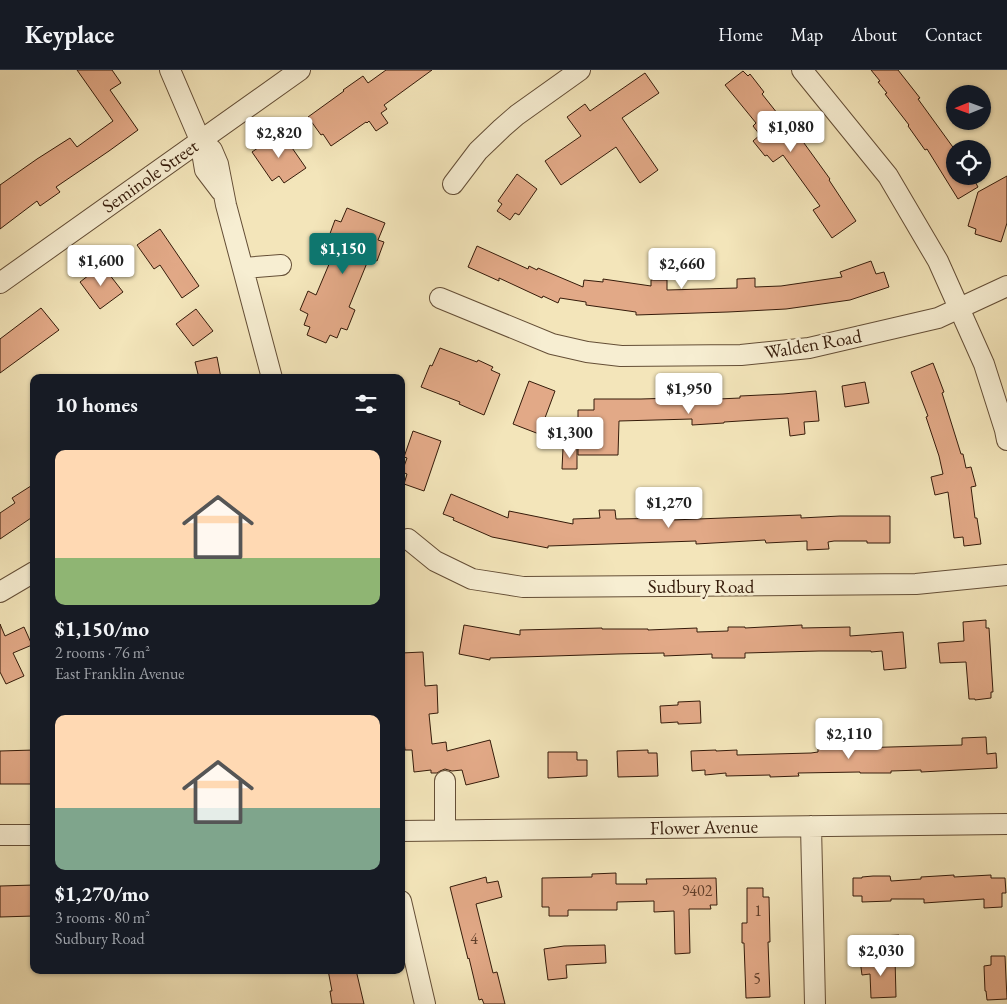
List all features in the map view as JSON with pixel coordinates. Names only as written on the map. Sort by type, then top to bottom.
[{"type":"street","points":[[170,70],[200,140],[205,170],[225,196],[271,374]]},
{"type":"street","name":"Seminole Street","points":[[0,283],[300,70]]},
{"type":"street","points":[[453,184],[478,151],[517,114],[580,70]]},
{"type":"street","points":[[802,70],[888,176],[938,261],[984,364],[1007,440]]},
{"type":"street","points":[[243,268],[281,266]]},
{"type":"street","name":"Walden Road","points":[[440,298],[552,344],[587,352],[621,356],[741,355],[809,348],[938,318],[1007,286]]},
{"type":"street","name":"Sudbury Road","points":[[408,539],[435,561],[472,579],[523,587],[916,584],[1007,575]]},
{"type":"street","points":[[0,592],[30,574]]},
{"type":"street","points":[[445,781],[445,830]]},
{"type":"street","name":"Flower Avenue","points":[[405,830],[1007,824]]},
{"type":"street","points":[[811,826],[814,1004]]},
{"type":"street","points":[[0,835],[30,835]]},
{"type":"street","points":[[405,918],[425,1004]]},
{"type":"building","points":[[77,70],[112,70],[121,83],[110,90],[138,130],[56,187],[60,192],[40,206],[37,201],[0,229],[0,185],[70,138],[77,147],[113,121]]},
{"type":"building","points":[[386,70],[432,70],[384,105],[387,109],[381,113],[388,123],[376,131],[369,121],[366,122],[331,146],[308,117],[363,76],[368,83]]},
{"type":"building","points":[[871,70],[898,70],[920,98],[918,99],[948,140],[946,140],[946,180],[927,149],[925,150],[909,125],[885,94],[887,93],[878,82],[880,81]]},
{"type":"building","points":[[743,71],[748,76],[750,74],[764,92],[762,94],[785,123],[787,121],[796,132],[830,179],[856,221],[832,238],[813,210],[820,206],[783,155],[773,162],[767,155],[765,156],[753,141],[760,135],[753,126],[756,123],[725,85]]},
{"type":"building","points":[[645,73],[659,93],[622,118],[658,170],[640,183],[616,147],[561,185],[545,161],[581,136],[567,117],[585,104],[590,111]]},
{"type":"building","points":[[281,132],[306,168],[284,183],[279,176],[272,181],[252,152]]},
{"type":"building","points":[[517,174],[537,189],[519,215],[515,213],[510,220],[497,211],[502,204],[498,201]]},
{"type":"building","points":[[1007,176],[1007,223],[1001,242],[975,234],[976,229],[968,226],[978,192]]},
{"type":"building","points":[[949,185],[977,185],[978,187],[958,199]]},
{"type":"building","points":[[347,208],[385,223],[378,240],[384,242],[377,261],[369,258],[349,307],[355,310],[347,330],[341,328],[337,338],[330,335],[326,343],[307,335],[310,327],[304,325],[308,314],[300,310],[308,291],[316,295],[338,243],[328,239],[335,220],[341,222]]},
{"type":"building","points":[[160,229],[199,286],[182,298],[160,265],[154,269],[137,245]]},
{"type":"building","points":[[477,246],[528,269],[529,266],[537,270],[538,268],[583,287],[584,280],[603,282],[603,279],[651,286],[651,280],[667,280],[667,290],[737,288],[737,279],[755,278],[755,287],[781,286],[842,277],[840,272],[871,261],[876,274],[884,272],[889,287],[850,300],[786,309],[636,315],[636,312],[586,305],[586,302],[560,298],[558,303],[543,296],[542,298],[499,278],[499,281],[468,267]]},
{"type":"building","points":[[102,265],[123,292],[100,309],[80,282]]},
{"type":"building","points":[[41,308],[59,330],[0,373],[0,339]]},
{"type":"building","points":[[196,309],[213,331],[193,346],[176,324]]},
{"type":"building","points":[[440,348],[477,362],[478,360],[493,367],[491,370],[500,374],[484,415],[459,404],[460,402],[421,387],[430,365],[432,366]]},
{"type":"building","points":[[217,357],[220,374],[198,374],[195,362]]},
{"type":"building","points":[[933,363],[944,392],[942,393],[966,468],[971,467],[976,486],[971,487],[975,518],[977,518],[981,544],[964,546],[963,537],[954,538],[948,492],[935,495],[931,477],[943,474],[926,417],[928,416],[911,372]]},
{"type":"building","points":[[529,381],[555,391],[539,434],[513,424]]},
{"type":"building","points":[[865,382],[869,403],[845,407],[842,386]]},
{"type":"building","points":[[816,391],[819,421],[804,422],[805,434],[790,436],[788,418],[692,425],[692,419],[619,421],[618,455],[578,455],[578,410],[594,410],[594,399],[675,398],[675,401],[740,398],[740,396]]},
{"type":"building","points":[[413,431],[441,441],[424,491],[405,484],[407,474],[405,473],[405,464],[407,458],[405,454]]},
{"type":"building","points":[[563,448],[577,448],[577,469],[562,469]]},
{"type":"building","points":[[30,487],[30,519],[0,539],[0,513],[15,503],[12,498]]},
{"type":"building","points":[[451,494],[508,518],[509,511],[573,524],[573,519],[600,518],[599,510],[615,510],[616,519],[672,518],[672,520],[801,515],[801,518],[890,516],[890,543],[834,541],[828,542],[829,549],[807,550],[807,541],[766,543],[765,540],[696,544],[696,541],[548,546],[548,548],[492,537],[453,520],[454,518],[443,514]]},
{"type":"building","points":[[986,620],[986,628],[989,628],[993,692],[991,692],[991,698],[969,699],[966,662],[940,663],[938,643],[964,641],[963,622]]},
{"type":"building","points":[[0,624],[5,636],[24,627],[30,640],[30,646],[13,653],[24,676],[6,684],[0,672]]},
{"type":"building","points":[[464,625],[520,635],[520,630],[697,628],[697,632],[728,631],[728,627],[802,625],[802,628],[850,627],[850,636],[903,632],[906,668],[884,670],[882,651],[745,653],[745,658],[712,658],[712,654],[664,656],[664,653],[490,658],[490,660],[459,654]]},
{"type":"building","points":[[423,652],[425,686],[437,685],[438,713],[429,714],[432,744],[446,742],[447,751],[490,740],[499,777],[466,785],[462,770],[452,771],[445,769],[437,773],[431,773],[431,770],[414,772],[412,750],[405,750],[405,653]]},
{"type":"building","points":[[700,701],[701,723],[661,723],[660,706],[678,705],[678,702]]},
{"type":"building","points":[[986,737],[987,754],[996,753],[997,768],[921,772],[921,770],[891,771],[891,773],[798,773],[799,776],[770,777],[770,775],[726,776],[726,773],[705,775],[705,770],[692,771],[691,751],[737,750],[737,755],[811,753],[818,752],[818,749],[962,745],[962,738]]},
{"type":"building","points":[[30,750],[30,784],[0,784],[0,751]]},
{"type":"building","points":[[648,750],[648,753],[657,753],[658,776],[618,777],[617,751]]},
{"type":"building","points":[[548,752],[577,752],[577,760],[587,760],[587,776],[548,778]]},
{"type":"building","points":[[616,873],[616,884],[647,884],[646,879],[716,878],[717,905],[710,905],[711,909],[689,909],[690,953],[675,954],[674,911],[654,912],[654,901],[617,902],[617,910],[568,910],[568,916],[549,916],[549,907],[542,907],[542,878],[592,877],[592,874]]},
{"type":"building","points":[[954,875],[954,877],[991,875],[991,878],[1005,878],[1006,893],[1002,893],[1002,907],[984,908],[984,899],[924,903],[924,899],[891,899],[891,901],[862,902],[862,896],[853,896],[853,878],[890,876],[891,881]]},
{"type":"building","points":[[486,877],[487,883],[498,881],[502,897],[476,904],[493,973],[497,972],[505,1004],[484,1004],[482,999],[479,1000],[450,887]]},
{"type":"building","points":[[30,885],[30,916],[0,917],[0,886]]},
{"type":"building","points":[[747,888],[763,888],[763,897],[769,897],[770,997],[746,998],[742,923],[747,923]]},
{"type":"building","points":[[899,935],[899,953],[882,953],[881,936]]},
{"type":"building","points":[[605,945],[606,963],[566,965],[567,978],[548,980],[544,949],[564,946]]},
{"type":"building","points":[[991,956],[1005,956],[1007,999],[987,1000],[984,966],[991,965]]},
{"type":"building","points":[[895,958],[896,997],[871,998],[870,974],[862,975],[860,960]]},
{"type":"building","points":[[329,974],[357,974],[364,1004],[332,1004],[330,991],[332,991]]}]
